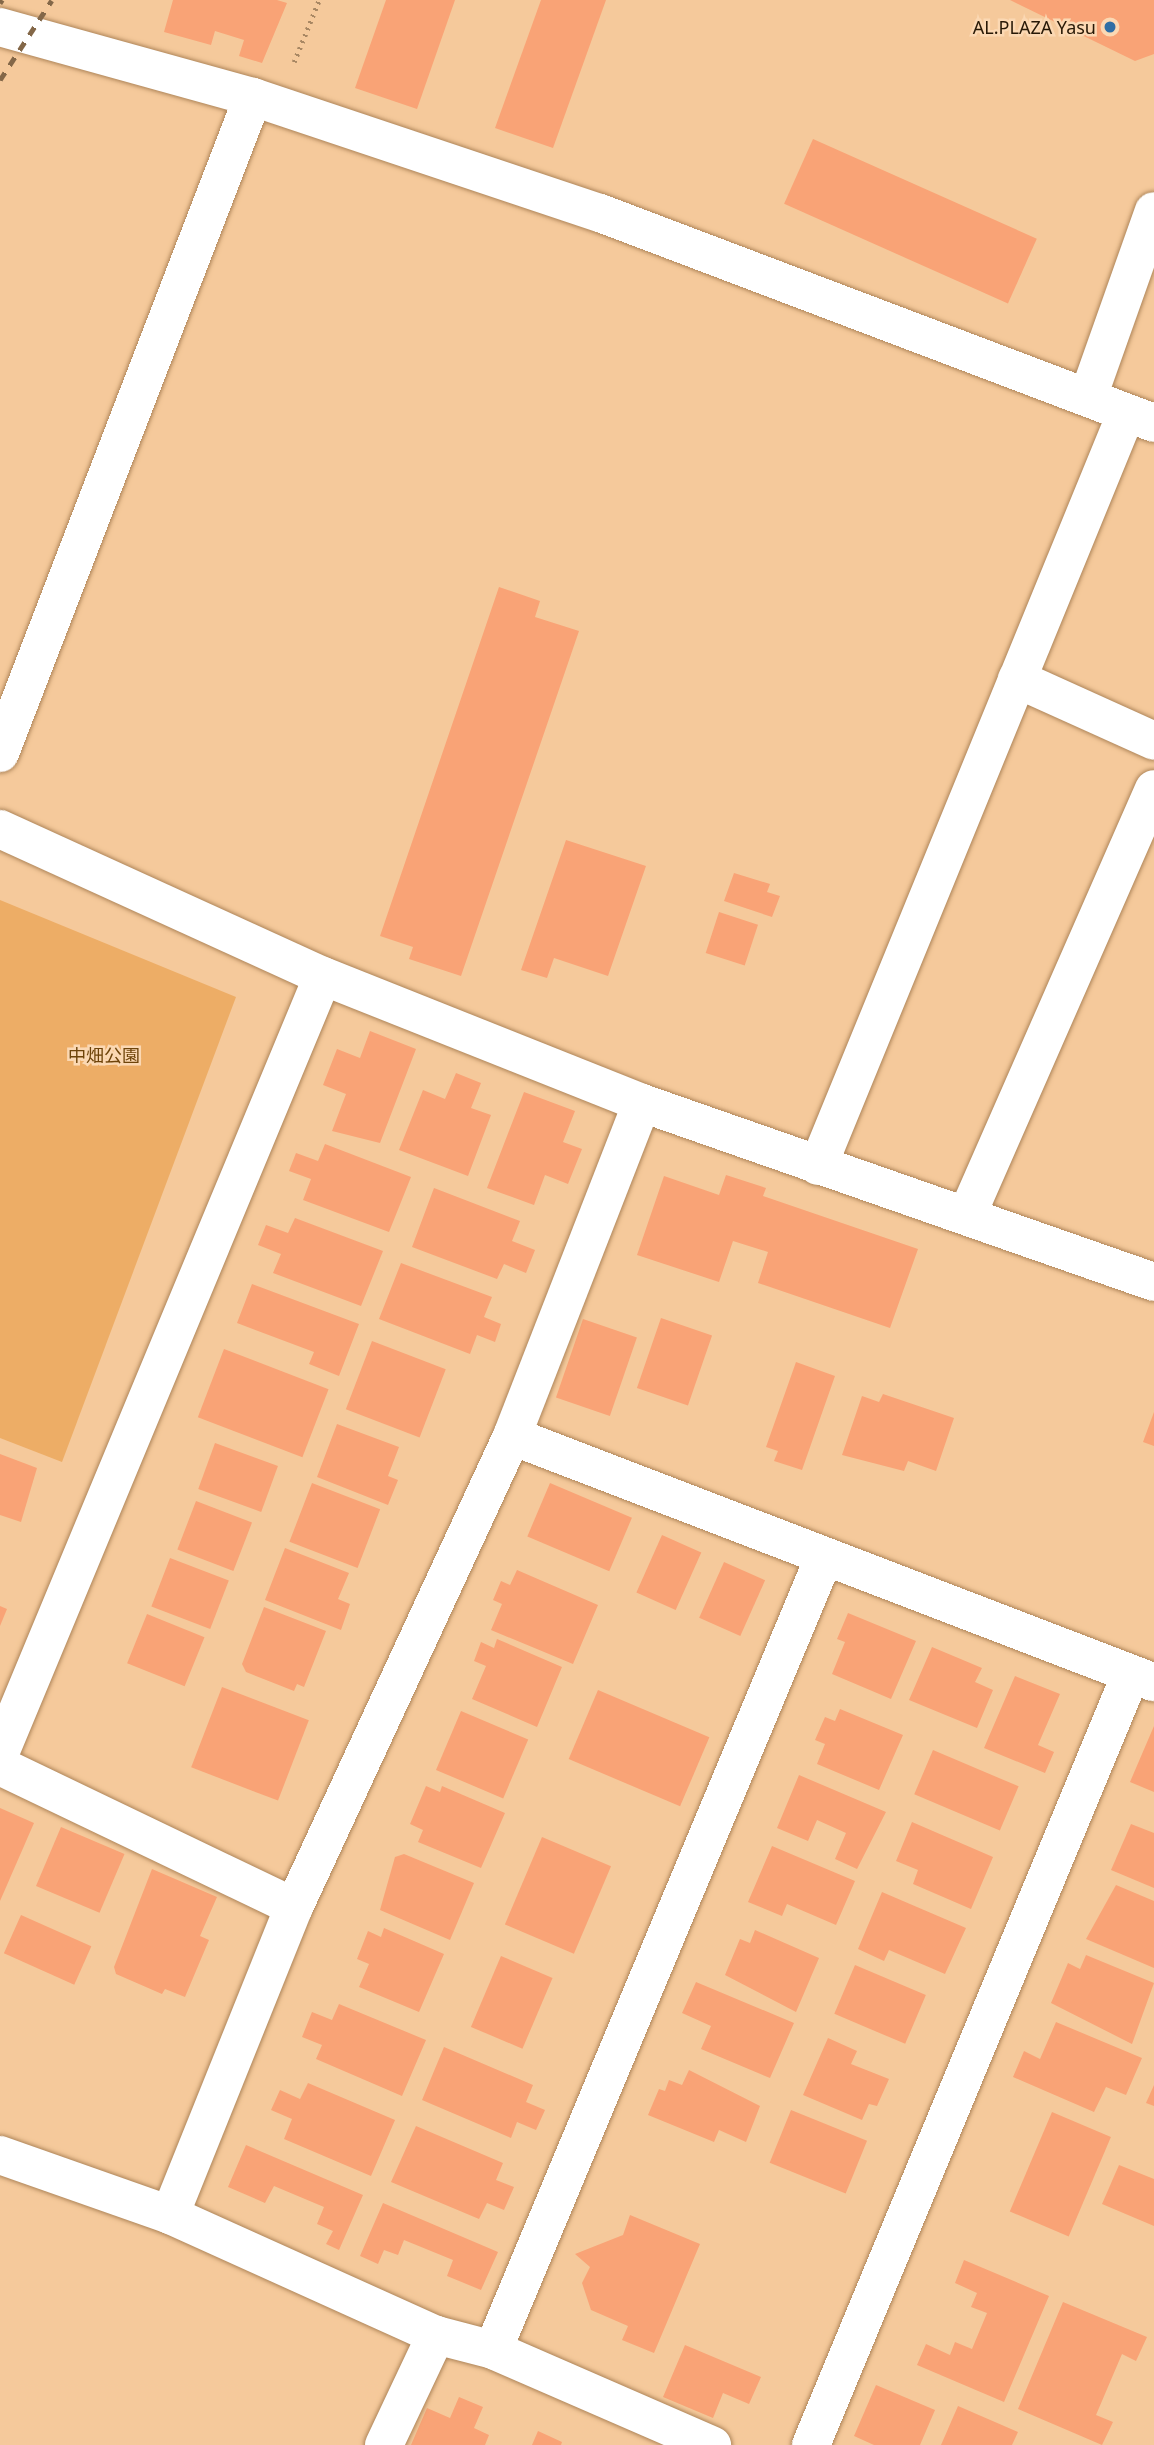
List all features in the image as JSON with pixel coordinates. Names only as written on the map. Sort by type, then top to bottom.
[{"type":"street","points":[[0,27],[265,101],[600,213],[1140,418],[1017,679],[817,1166]]},
{"type":"street","points":[[0,753],[265,101]]},
{"type":"street","points":[[1088,397],[1154,211]]},
{"type":"street","points":[[1017,679],[1154,741]]},
{"type":"street","points":[[967,1215],[1154,789]]},
{"type":"street","points":[[0,829],[323,976],[642,1103],[1154,1282]]},
{"type":"street","points":[[0,1753],[323,976]]},
{"type":"street","points":[[170,2215],[293,1907],[512,1436],[642,1103]]},
{"type":"street","points":[[512,1436],[823,1560],[1142,1678],[811,2445]]},
{"type":"street","points":[[493,2350],[823,1560]]},
{"type":"street","points":[[0,1766],[293,1907]]},
{"type":"street","points":[[0,2155],[170,2215],[436,2335],[493,2350],[712,2445]]},
{"type":"street","points":[[384,2445],[436,2335]]},
{"type":"path","points":[[265,101],[318,0]]},
{"type":"green space","name":"中畑公園","points":[[0,900],[236,997],[62,1462],[0,1438]]},
{"type":"building","points":[[173,0],[277,0],[287,3],[262,63],[239,56],[244,40],[215,31],[211,45],[164,32]]},
{"type":"building","points":[[386,0],[455,0],[417,109],[355,88]]},
{"type":"building","points":[[541,0],[606,0],[553,148],[495,128]]},
{"type":"building","name":"AL.PLAZA Yasu","points":[[1010,0],[1154,0],[1154,54],[1135,61]]},
{"type":"building","points":[[813,139],[1037,239],[1008,304],[784,204]]},
{"type":"building","points":[[499,587],[540,601],[535,617],[579,631],[461,976],[409,959],[413,947],[380,936]]},
{"type":"building","points":[[566,840],[646,866],[608,976],[554,958],[547,978],[521,970]]},
{"type":"building","points":[[734,873],[770,884],[767,892],[780,896],[772,917],[724,901]]},
{"type":"building","points":[[719,912],[758,925],[745,966],[706,953]]},
{"type":"building","points":[[370,1031],[416,1049],[380,1143],[332,1131],[346,1094],[323,1085],[337,1049],[360,1058]]},
{"type":"building","points":[[456,1073],[481,1083],[471,1108],[491,1115],[468,1176],[399,1150],[423,1090],[445,1099]]},
{"type":"building","points":[[524,1092],[575,1111],[563,1142],[582,1149],[568,1184],[545,1175],[534,1205],[487,1188]]},
{"type":"building","points":[[325,1144],[411,1177],[389,1232],[303,1200],[311,1179],[289,1171],[296,1153],[318,1161]]},
{"type":"building","points":[[726,1175],[766,1188],[763,1196],[918,1249],[890,1328],[758,1283],[768,1252],[733,1241],[719,1282],[637,1255],[664,1176],[719,1195]]},
{"type":"building","points":[[434,1188],[520,1221],[512,1241],[535,1250],[526,1273],[504,1264],[497,1279],[412,1247]]},
{"type":"building","points":[[295,1218],[383,1251],[361,1306],[273,1273],[281,1254],[258,1245],[266,1225],[288,1233]]},
{"type":"building","points":[[401,1263],[492,1297],[484,1317],[501,1324],[495,1342],[477,1335],[470,1354],[379,1319]]},
{"type":"building","points":[[252,1284],[359,1324],[339,1376],[309,1364],[314,1352],[237,1323]]},
{"type":"building","points":[[661,1318],[712,1336],[688,1406],[637,1388]]},
{"type":"building","points":[[583,1319],[637,1338],[610,1416],[556,1397]]},
{"type":"building","points":[[372,1341],[446,1369],[420,1437],[346,1409]]},
{"type":"building","points":[[224,1349],[329,1389],[302,1457],[198,1417]]},
{"type":"building","points":[[796,1362],[835,1376],[802,1470],[774,1461],[778,1451],[766,1447]]},
{"type":"building","points":[[883,1394],[954,1418],[936,1471],[908,1461],[904,1471],[842,1455],[862,1396],[879,1402]]},
{"type":"building","points":[[1154,1412],[1154,1446],[1143,1442]]},
{"type":"building","points":[[337,1424],[399,1447],[388,1476],[398,1480],[388,1505],[317,1477]]},
{"type":"building","points":[[215,1443],[278,1466],[261,1512],[198,1489]]},
{"type":"building","points":[[0,1454],[37,1468],[21,1522],[0,1515]]},
{"type":"building","points":[[312,1483],[380,1509],[358,1568],[289,1542]]},
{"type":"building","points":[[550,1483],[632,1518],[609,1571],[527,1536]]},
{"type":"building","points":[[196,1501],[252,1523],[233,1571],[177,1550]]},
{"type":"building","points":[[662,1535],[701,1552],[676,1610],[636,1593]]},
{"type":"building","points":[[285,1548],[349,1573],[338,1599],[350,1604],[341,1630],[265,1600]]},
{"type":"building","points":[[170,1558],[229,1581],[210,1629],[151,1607]]},
{"type":"building","points":[[724,1562],[765,1580],[740,1636],[699,1618]]},
{"type":"building","points":[[517,1570],[598,1605],[573,1664],[491,1630],[502,1604],[493,1600],[501,1581],[510,1585]]},
{"type":"building","points":[[0,1606],[7,1609],[0,1626]]},
{"type":"building","points":[[264,1607],[326,1631],[304,1687],[297,1684],[294,1691],[246,1672],[242,1664]]},
{"type":"building","points":[[848,1613],[916,1641],[891,1699],[832,1674],[845,1642],[837,1639]]},
{"type":"building","points":[[147,1614],[204,1637],[185,1686],[127,1663]]},
{"type":"building","points":[[497,1639],[562,1667],[537,1727],[472,1699],[486,1666],[474,1661],[481,1642],[494,1648]]},
{"type":"building","points":[[932,1647],[982,1668],[975,1682],[993,1690],[977,1728],[909,1700]]},
{"type":"building","points":[[1015,1676],[1060,1694],[1038,1745],[1054,1752],[1045,1773],[984,1748]]},
{"type":"building","points":[[222,1687],[309,1720],[278,1801],[191,1767]]},
{"type":"building","points":[[598,1690],[709,1737],[680,1806],[569,1759]]},
{"type":"building","points":[[840,1709],[903,1735],[879,1790],[817,1764],[825,1744],[815,1740],[825,1717],[835,1721]]},
{"type":"building","points":[[461,1711],[528,1740],[503,1798],[436,1770]]},
{"type":"building","points":[[1154,1726],[1154,1792],[1130,1782]]},
{"type":"building","points":[[933,1750],[1019,1786],[1000,1831],[914,1794]]},
{"type":"building","points":[[799,1775],[886,1812],[857,1869],[835,1859],[846,1833],[817,1820],[808,1841],[777,1828]]},
{"type":"building","points":[[426,1786],[440,1792],[442,1786],[505,1813],[481,1868],[418,1842],[423,1830],[410,1824]]},
{"type":"building","points":[[0,1808],[34,1823],[0,1901]]},
{"type":"building","points":[[912,1822],[993,1857],[971,1909],[913,1884],[918,1870],[896,1861]]},
{"type":"building","points":[[1131,1824],[1154,1833],[1154,1888],[1111,1870]]},
{"type":"building","points":[[61,1827],[125,1854],[100,1913],[36,1886]]},
{"type":"building","points":[[542,1837],[611,1866],[574,1954],[505,1924]]},
{"type":"building","points":[[772,1846],[855,1881],[836,1925],[787,1904],[782,1916],[748,1902]]},
{"type":"building","points":[[404,1854],[474,1883],[450,1940],[380,1910],[395,1857]]},
{"type":"building","points":[[152,1869],[217,1897],[200,1936],[209,1940],[185,1997],[165,1989],[162,1994],[116,1974],[114,1967]]},
{"type":"building","points":[[1116,1885],[1154,1901],[1154,1968],[1086,1939]]},
{"type":"building","points":[[882,1892],[966,1928],[945,1974],[889,1950],[884,1961],[858,1949]]},
{"type":"building","points":[[21,1915],[91,1946],[74,1985],[4,1953]]},
{"type":"building","points":[[384,1928],[444,1954],[419,2012],[359,1987],[369,1964],[357,1959],[368,1931],[381,1937]]},
{"type":"building","points":[[755,1930],[819,1958],[796,2012],[725,1975],[740,1939],[750,1943]]},
{"type":"building","points":[[1086,1955],[1154,1983],[1132,2044],[1051,2003],[1068,1963],[1080,1969]]},
{"type":"building","points":[[501,1956],[553,1978],[522,2049],[471,2027]]},
{"type":"building","points":[[855,1965],[926,1995],[905,2044],[834,2014]]},
{"type":"building","points":[[696,1982],[794,2023],[770,2078],[701,2049],[711,2026],[682,2013]]},
{"type":"building","points":[[339,2004],[426,2040],[402,2096],[316,2059],[322,2045],[302,2037],[312,2012],[332,2020]]},
{"type":"building","points":[[1056,2022],[1142,2058],[1126,2095],[1106,2087],[1094,2112],[1013,2077],[1024,2051],[1040,2059]]},
{"type":"building","points":[[828,2038],[857,2051],[851,2064],[889,2079],[877,2106],[869,2104],[862,2120],[803,2095]]},
{"type":"building","points":[[444,2047],[533,2085],[526,2102],[545,2110],[536,2130],[517,2122],[511,2138],[422,2100]]},
{"type":"building","points":[[689,2070],[760,2106],[746,2142],[719,2130],[714,2142],[648,2115],[659,2089],[665,2091],[669,2080],[682,2085]]},
{"type":"building","points":[[308,2083],[395,2120],[371,2176],[284,2139],[292,2119],[271,2110],[280,2090],[300,2099]]},
{"type":"building","points":[[1154,2085],[1154,2106],[1146,2103]]},
{"type":"building","points":[[791,2110],[867,2141],[846,2194],[770,2163]]},
{"type":"building","points":[[1052,2112],[1111,2137],[1069,2236],[1010,2211]]},
{"type":"building","points":[[416,2126],[503,2163],[496,2180],[514,2187],[504,2210],[487,2203],[479,2219],[391,2182]]},
{"type":"building","points":[[246,2145],[363,2195],[339,2250],[326,2244],[333,2231],[317,2224],[324,2207],[274,2186],[265,2203],[228,2187]]},
{"type":"building","points":[[1119,2165],[1154,2179],[1154,2226],[1102,2204]]},
{"type":"building","points":[[383,2203],[498,2252],[481,2290],[447,2276],[453,2260],[404,2240],[398,2255],[384,2250],[378,2264],[360,2256]]},
{"type":"building","points":[[630,2215],[700,2244],[654,2353],[622,2340],[628,2326],[591,2310],[582,2283],[590,2267],[575,2254],[623,2235]]},
{"type":"building","points":[[964,2260],[1049,2296],[1004,2402],[917,2365],[926,2344],[950,2355],[955,2342],[972,2349],[987,2313],[971,2307],[977,2293],[955,2283]]},
{"type":"building","points":[[1063,2302],[1147,2337],[1136,2361],[1122,2354],[1096,2415],[1113,2422],[1102,2445],[1018,2409]]},
{"type":"building","points":[[685,2345],[761,2377],[749,2404],[723,2393],[713,2418],[663,2397]]},
{"type":"building","points":[[876,2385],[935,2410],[920,2445],[874,2445],[854,2436]]},
{"type":"building","points":[[459,2397],[483,2407],[474,2428],[489,2435],[485,2445],[411,2445],[427,2408],[450,2418]]},
{"type":"building","points":[[958,2406],[1018,2432],[1012,2445],[941,2445]]},
{"type":"building","points":[[538,2431],[562,2442],[561,2445],[532,2445]]},
{"type":"railway","points":[[0,80],[52,0]]},
{"type":"place","name":"AL.PLAZA Yasu","points":[[1110,27]]}]
